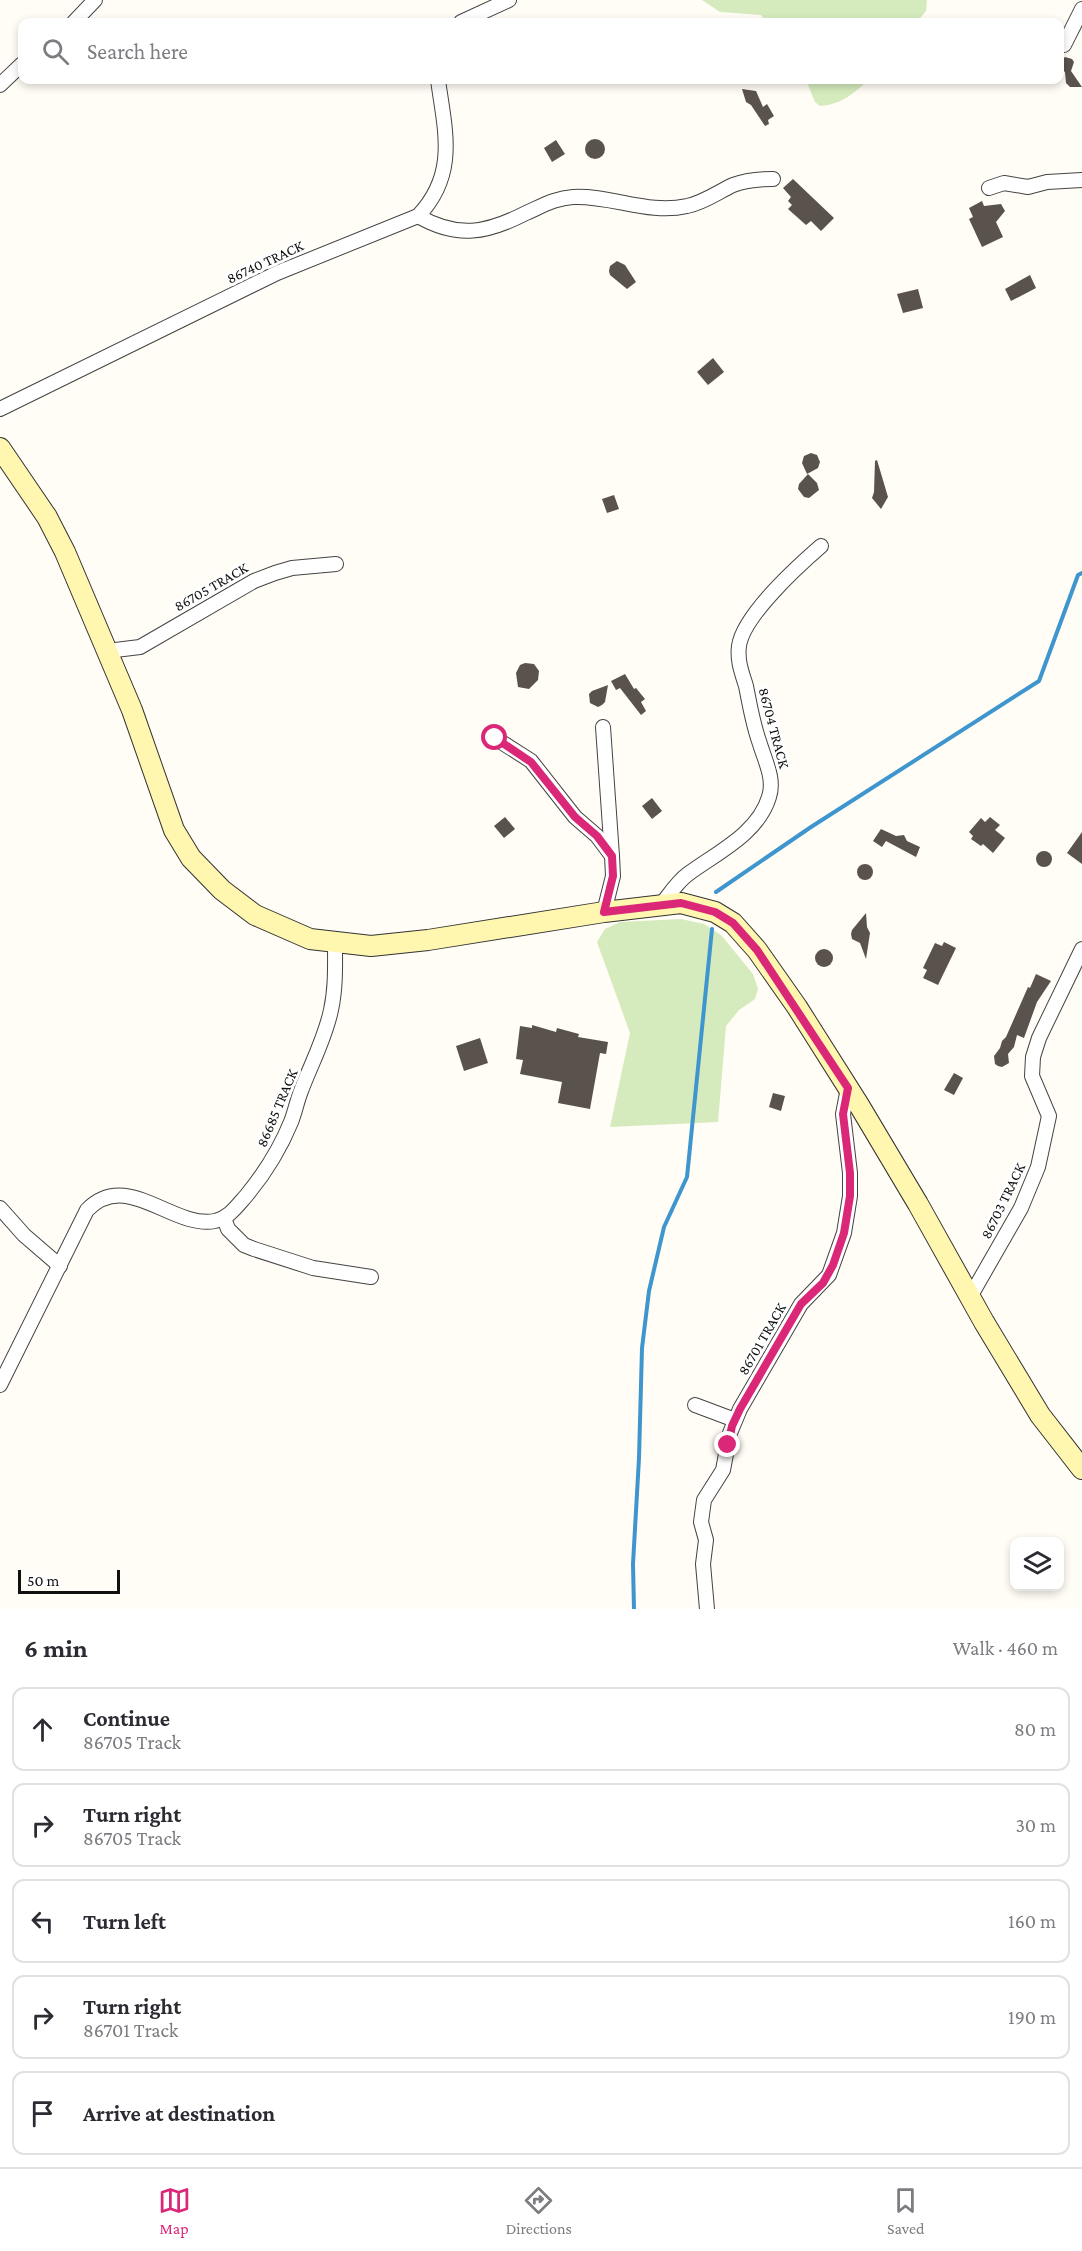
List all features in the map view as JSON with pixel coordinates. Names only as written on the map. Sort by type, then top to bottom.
[{"type":"street","points":[[78,18],[95,0]]},
{"type":"street","points":[[470,18],[510,0]]},
{"type":"street","points":[[1064,45],[1082,9]]},
{"type":"street","points":[[0,85],[18,68]]},
{"type":"street","points":[[438,84],[446,153],[443,173],[430,203],[418,216],[441,228],[467,232],[507,223],[552,200],[561,199],[595,197],[655,207],[685,207],[735,184],[749,180],[773,179]]},
{"type":"street","points":[[989,188],[1004,183],[1028,187],[1047,182],[1082,180]]},
{"type":"street","name":"86740 TRACK","points":[[0,409],[277,273],[418,216]]},
{"type":"street","points":[[0,447],[47,517],[65,552],[132,710],[174,830],[190,858],[222,890],[255,915],[310,939],[371,946],[428,940],[604,912],[681,903],[715,912],[733,923],[757,950],[848,1088],[1040,1415],[1082,1469]]},
{"type":"street","name":"86704 TRACK","points":[[661,905],[686,876],[742,834],[753,823],[769,798],[770,773],[759,743],[739,665],[739,644],[751,618],[803,561],[821,546]]},
{"type":"street","name":"86705 TRACK","points":[[107,651],[140,647],[254,581],[275,573],[292,568],[336,564]]},
{"type":"street","points":[[603,727],[613,876],[604,912]]},
{"type":"street","points":[[495,738],[531,762],[575,817],[597,836],[612,856]]},
{"type":"street","name":"86685 TRACK","points":[[226,1223],[269,1165],[291,1120],[317,1055],[331,1012],[335,990],[335,942]]},
{"type":"street","name":"86703 TRACK","points":[[970,1297],[1020,1208],[1038,1167],[1049,1116],[1032,1076],[1033,1057],[1039,1038],[1082,949]]},
{"type":"street","name":"86701 TRACK","points":[[707,1609],[703,1564],[706,1540],[701,1522],[702,1509],[723,1470],[735,1420],[801,1304],[823,1283],[833,1265],[844,1233],[850,1196],[850,1173],[843,1114],[848,1088]]},
{"type":"street","points":[[0,1385],[87,1210],[94,1202],[104,1197],[135,1198],[188,1219],[226,1223],[244,1245],[254,1249],[313,1268],[371,1277]]},
{"type":"street","points":[[0,1208],[24,1235],[60,1266]]},
{"type":"street","points":[[694,1405],[735,1420]]},
{"type":"green space","points":[[702,0],[927,0],[926,11],[920,18],[763,18],[761,15],[720,12]]},
{"type":"green space","points":[[808,84],[864,84],[841,101],[820,106],[815,102]]},
{"type":"green space","points":[[681,919],[704,924],[721,935],[753,974],[758,989],[755,999],[739,1010],[726,1026],[718,1122],[610,1127],[630,1033],[597,942],[605,929],[620,922]]},
{"type":"building","points":[[1064,58],[1072,59],[1074,62],[1071,71],[1082,87],[1070,87],[1066,83]]},
{"type":"building","points":[[742,89],[756,91],[763,107],[767,104],[774,116],[768,120],[769,124],[765,126],[751,105],[746,102]]},
{"type":"building","points":[[595,139],[602,142],[605,149],[602,156],[595,159],[588,156],[585,149],[588,142]]},
{"type":"building","points":[[556,140],[565,154],[552,162],[544,148]]},
{"type":"building","points":[[793,179],[834,218],[821,231],[811,221],[806,225],[788,209],[792,205],[788,201],[791,197],[783,188]]},
{"type":"building","points":[[982,201],[984,206],[1001,204],[1005,211],[996,222],[1003,237],[982,247],[969,219],[973,217],[969,208]]},
{"type":"building","points":[[617,261],[625,265],[636,282],[627,289],[610,275],[610,266]]},
{"type":"building","points":[[1030,275],[1036,288],[1011,301],[1005,289]]},
{"type":"building","points":[[918,289],[923,308],[903,313],[897,294]]},
{"type":"building","points":[[713,358],[724,372],[708,385],[697,372]]},
{"type":"building","points":[[811,453],[817,455],[820,462],[818,468],[807,474],[802,463],[804,456]]},
{"type":"building","points":[[877,460],[888,497],[881,509],[872,498],[875,461]]},
{"type":"building","points":[[808,474],[817,483],[819,490],[809,498],[804,497],[798,489],[799,484]]},
{"type":"building","points":[[614,495],[619,509],[607,513],[602,499]]},
{"type":"building","points":[[534,664],[539,671],[538,680],[529,689],[518,687],[516,673],[520,665]]},
{"type":"building","points":[[625,674],[634,689],[636,688],[645,699],[641,702],[646,711],[641,715],[620,688],[616,690],[611,681]]},
{"type":"building","points":[[608,685],[605,702],[602,705],[598,707],[590,703],[589,694],[592,691]]},
{"type":"building","points":[[652,798],[662,811],[652,819],[642,806]]},
{"type":"building","points":[[505,817],[515,829],[504,838],[494,826]]},
{"type":"building","points":[[990,817],[1000,825],[995,830],[1005,838],[993,853],[983,844],[981,846],[971,839],[973,836],[969,832],[981,818],[985,822]]},
{"type":"building","points":[[881,829],[896,836],[904,835],[907,841],[920,847],[916,857],[886,841],[882,847],[873,841]]},
{"type":"building","points":[[1082,832],[1082,864],[1067,853]]},
{"type":"building","points":[[1044,851],[1052,859],[1044,867],[1036,859]]},
{"type":"building","points":[[865,864],[873,872],[865,880],[857,872]]},
{"type":"building","points":[[866,913],[870,933],[866,959],[860,943],[852,939],[851,934]]},
{"type":"building","points":[[944,942],[956,948],[938,985],[923,978],[927,970],[923,968],[935,943],[942,946]]},
{"type":"building","points":[[820,949],[828,949],[833,954],[831,965],[820,967],[815,962],[815,954]]},
{"type":"building","points":[[1036,974],[1051,981],[1037,1002],[1024,1038],[1017,1035],[1014,1047],[1008,1054],[1009,1063],[1002,1067],[998,1066],[995,1064],[994,1056],[1006,1037]]},
{"type":"building","points":[[532,1025],[556,1032],[557,1028],[579,1034],[578,1037],[608,1042],[606,1054],[600,1053],[590,1109],[558,1103],[562,1082],[520,1074],[523,1060],[516,1059],[520,1026],[532,1028]]},
{"type":"building","points":[[480,1038],[488,1063],[464,1071],[456,1046]]},
{"type":"building","points":[[954,1073],[963,1078],[954,1095],[944,1090]]},
{"type":"building","points":[[773,1093],[785,1096],[781,1111],[769,1107]]},
{"type":"waterway","points":[[716,892],[811,827],[1039,681],[1078,575],[1082,573]]},
{"type":"waterway","points":[[634,1609],[633,1564],[642,1348],[649,1291],[664,1227],[687,1177],[712,929]]},
{"type":"route","points":[[495,738],[531,762],[545,776],[575,817],[597,836],[612,856],[613,876],[604,912],[681,903],[715,912],[733,923],[757,950],[797,1007],[848,1088],[843,1114],[850,1173],[850,1196],[844,1233],[829,1275],[801,1304],[740,1409],[732,1426],[728,1445]]}]
